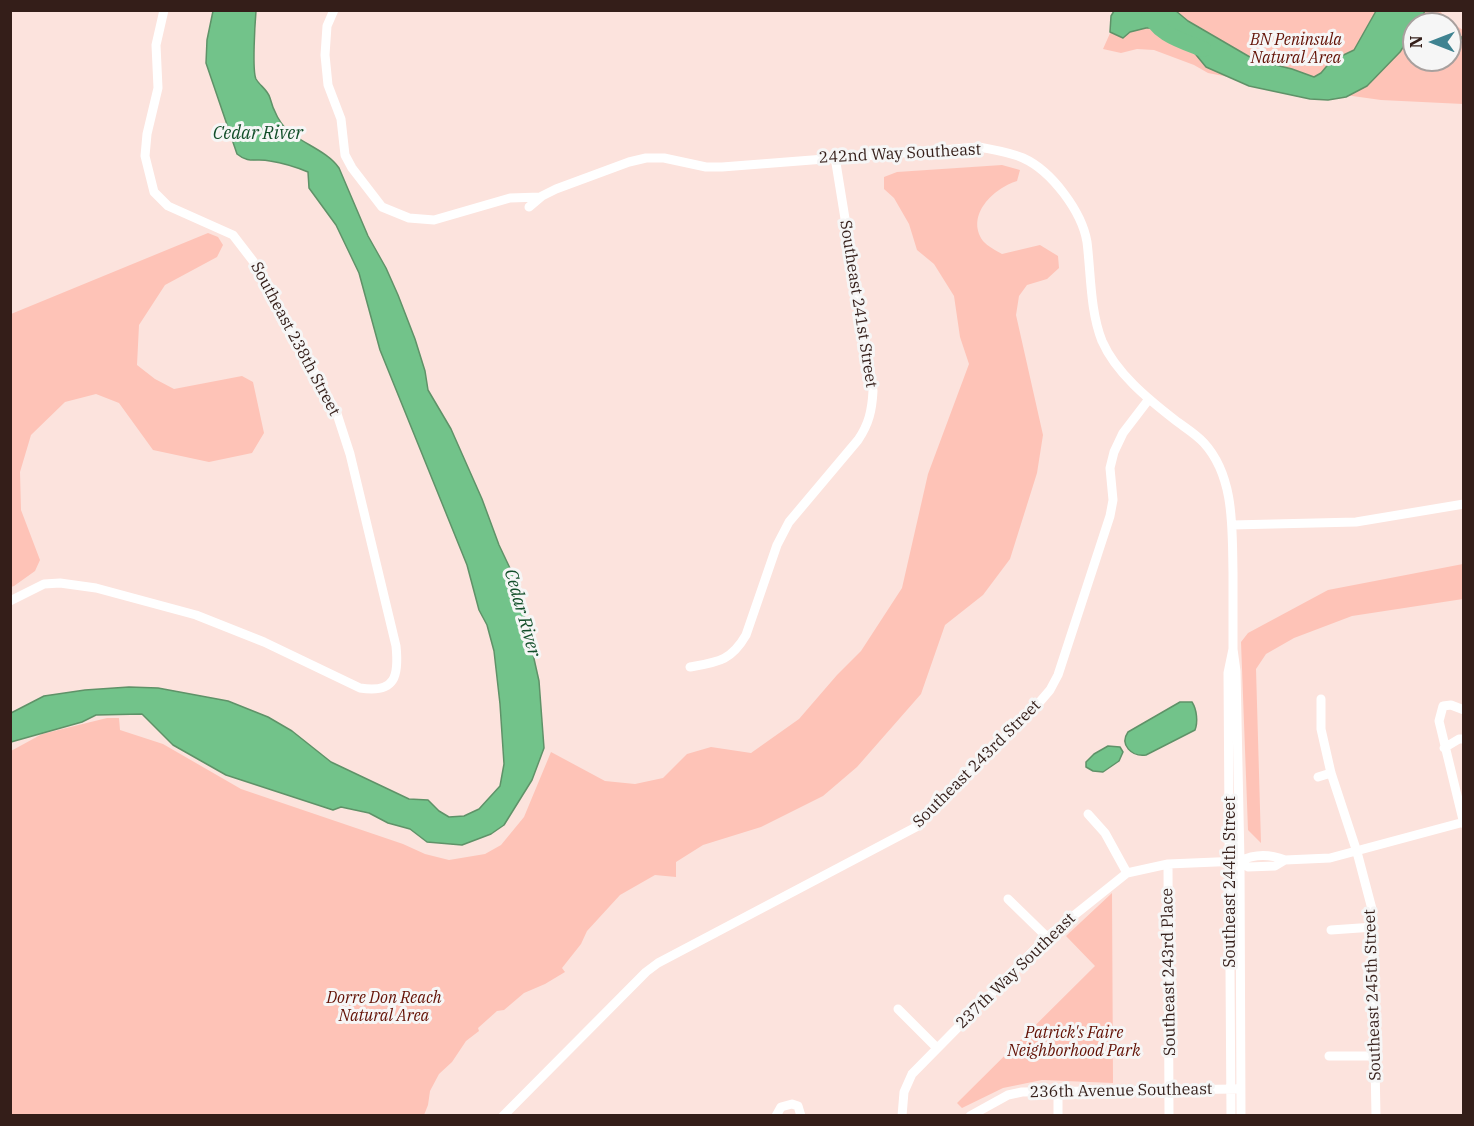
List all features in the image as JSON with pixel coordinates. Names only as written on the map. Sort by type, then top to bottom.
[{"type":"street","name":"Southeast 238th Street","points":[[10,601],[44,584],[60,583],[96,588],[196,615],[264,642],[360,688],[374,691],[384,688],[393,681],[397,673],[396,646],[350,454],[337,414],[268,286],[238,240],[233,235],[168,206],[154,192],[145,156],[147,134],[158,88],[156,45],[164,10]]},
{"type":"street","points":[[334,10],[327,26],[325,55],[328,85],[341,119],[345,155],[361,181],[382,207],[409,218],[434,220],[510,198],[540,197]]},
{"type":"street","name":"242nd Way Southeast","points":[[529,207],[540,197],[556,189],[646,158],[664,158],[706,167],[722,167],[979,147],[1002,151],[1025,159],[1059,188],[1072,205],[1082,226],[1086,239],[1097,324],[1102,342],[1114,362],[1149,399],[1203,442],[1211,452]]},
{"type":"street","name":"Southeast 241st Street","points":[[690,667],[721,661],[739,648],[746,635],[777,545],[789,522],[868,426],[873,391],[835,157]]},
{"type":"street","name":"Southeast 243rd Street","points":[[503,1116],[646,972],[658,963],[916,827],[1038,704],[1050,690],[1058,675],[1105,535],[1113,500],[1110,468],[1114,452],[1123,433],[1149,399]]},
{"type":"street","name":"Southeast 244th Street","points":[[1211,452],[1225,483],[1232,525],[1233,650],[1236,671],[1236,1089],[1241,1116]]},
{"type":"street","points":[[1232,525],[1356,522],[1464,504]]},
{"type":"street","name":"Southeast 245th Street","points":[[1321,699],[1321,729],[1331,773],[1357,852],[1372,909],[1376,1116]]},
{"type":"street","points":[[1463,823],[1439,721],[1443,706],[1451,705],[1464,710]]},
{"type":"street","points":[[1444,748],[1464,739]]},
{"type":"street","points":[[1318,777],[1331,773]]},
{"type":"street","points":[[1088,814],[1105,833],[1127,873]]},
{"type":"street","name":"237th Way Southeast","points":[[902,1116],[904,1092],[912,1074],[936,1047],[1047,937],[1127,873],[1168,864],[1235,861],[1248,867],[1275,866],[1285,860],[1330,858],[1463,823]]},
{"type":"street","name":"Southeast 243rd Place","points":[[1168,864],[1169,1116]]},
{"type":"street","points":[[1008,899],[1047,937]]},
{"type":"street","points":[[1331,930],[1374,927]]},
{"type":"street","points":[[898,1009],[936,1047]]},
{"type":"street","points":[[1329,1056],[1375,1056]]},
{"type":"street","name":"Southeast 244th Street","points":[[1231,1116],[1236,1089]]},
{"type":"street","name":"236th Avenue Southeast","points":[[970,1116],[1008,1095],[1022,1092],[1236,1089]]},
{"type":"street","points":[[1058,1091],[1058,1116]]},
{"type":"street","points":[[776,1116],[781,1107],[792,1104],[798,1106],[801,1116]]},
{"type":"green space","name":"BN Peninsula Natural Area","points":[[1120,11],[1440,11],[1402,12],[1402,72],[1462,72],[1462,29],[1463,104],[1381,100],[1259,83],[1208,73],[1194,65],[1154,50],[1137,49],[1121,53],[1103,49]]},
{"type":"green space","name":"Dorre Don Reach Natural Area","points":[[1002,165],[1020,170],[1017,181],[991,196],[980,212],[977,222],[983,241],[1002,254],[1040,245],[1058,256],[1059,268],[1047,279],[1027,285],[1019,296],[1016,315],[1043,435],[1037,473],[1010,559],[983,595],[945,625],[921,694],[857,767],[823,796],[761,827],[703,845],[676,862],[676,877],[655,875],[620,895],[587,931],[581,944],[562,968],[565,972],[524,993],[504,1010],[497,1011],[478,1028],[479,1031],[466,1041],[452,1062],[439,1074],[430,1091],[424,1115],[11,1115],[11,751],[42,734],[107,718],[119,718],[120,730],[163,744],[241,789],[403,844],[425,854],[449,860],[485,854],[501,845],[524,817],[551,752],[605,781],[635,784],[663,778],[687,754],[711,747],[751,753],[799,719],[861,651],[902,588],[928,474],[969,364],[960,337],[954,296],[934,264],[917,250],[909,224],[894,198],[884,189],[884,177],[897,172]]},
{"type":"green space","points":[[208,233],[218,237],[223,245],[217,257],[165,285],[139,325],[137,365],[155,379],[174,389],[242,376],[253,382],[264,433],[252,453],[209,462],[153,450],[119,403],[96,394],[65,402],[31,435],[20,472],[21,510],[40,560],[35,571],[11,587],[11,314]]},
{"type":"green space","points":[[1463,564],[1463,599],[1352,616],[1294,638],[1266,654],[1256,669],[1261,843],[1248,830],[1241,642],[1248,633],[1328,590]]},
{"type":"green space","name":"Patrick's Faire Neighborhood Park","points":[[1112,893],[1113,1083],[1042,1080],[1003,1088],[962,1108],[957,1103],[1095,966],[1066,936]]},
{"type":"water","name":"Cedar River","points":[[213,11],[256,11],[254,57],[256,79],[268,93],[278,117],[287,130],[329,157],[339,168],[368,236],[398,295],[415,339],[428,390],[451,429],[517,583],[539,681],[544,748],[532,780],[504,825],[491,834],[462,845],[427,842],[410,829],[388,823],[369,813],[341,807],[333,810],[226,775],[173,745],[142,714],[96,715],[82,722],[11,742],[11,713],[44,696],[85,690],[158,688],[228,701],[268,717],[292,731],[331,762],[409,799],[428,800],[449,817],[464,816],[479,809],[500,786],[504,764],[500,704],[494,651],[487,625],[479,610],[467,565],[380,350],[359,273],[336,225],[309,188],[308,172],[275,162],[245,159],[237,154],[206,63],[207,40]]},
{"type":"water","points":[[1114,11],[1176,11],[1188,21],[1255,60],[1314,77],[1321,73],[1331,61],[1354,50],[1376,11],[1425,11],[1402,12],[1402,49],[1367,86],[1346,97],[1328,100],[1310,99],[1249,86],[1206,67],[1188,45],[1167,28],[1146,28],[1130,32],[1123,38],[1110,32],[1111,16]]},
{"type":"water","points":[[1180,702],[1192,702],[1196,716],[1195,730],[1146,755],[1136,754],[1128,749],[1125,741],[1128,732]]},
{"type":"water","points":[[1108,746],[1120,747],[1123,752],[1119,761],[1103,772],[1093,771],[1086,767],[1086,762],[1094,754]]},
{"type":"waterway","name":"Cedar River","points":[[1148,10],[1163,31],[1203,49]]}]
